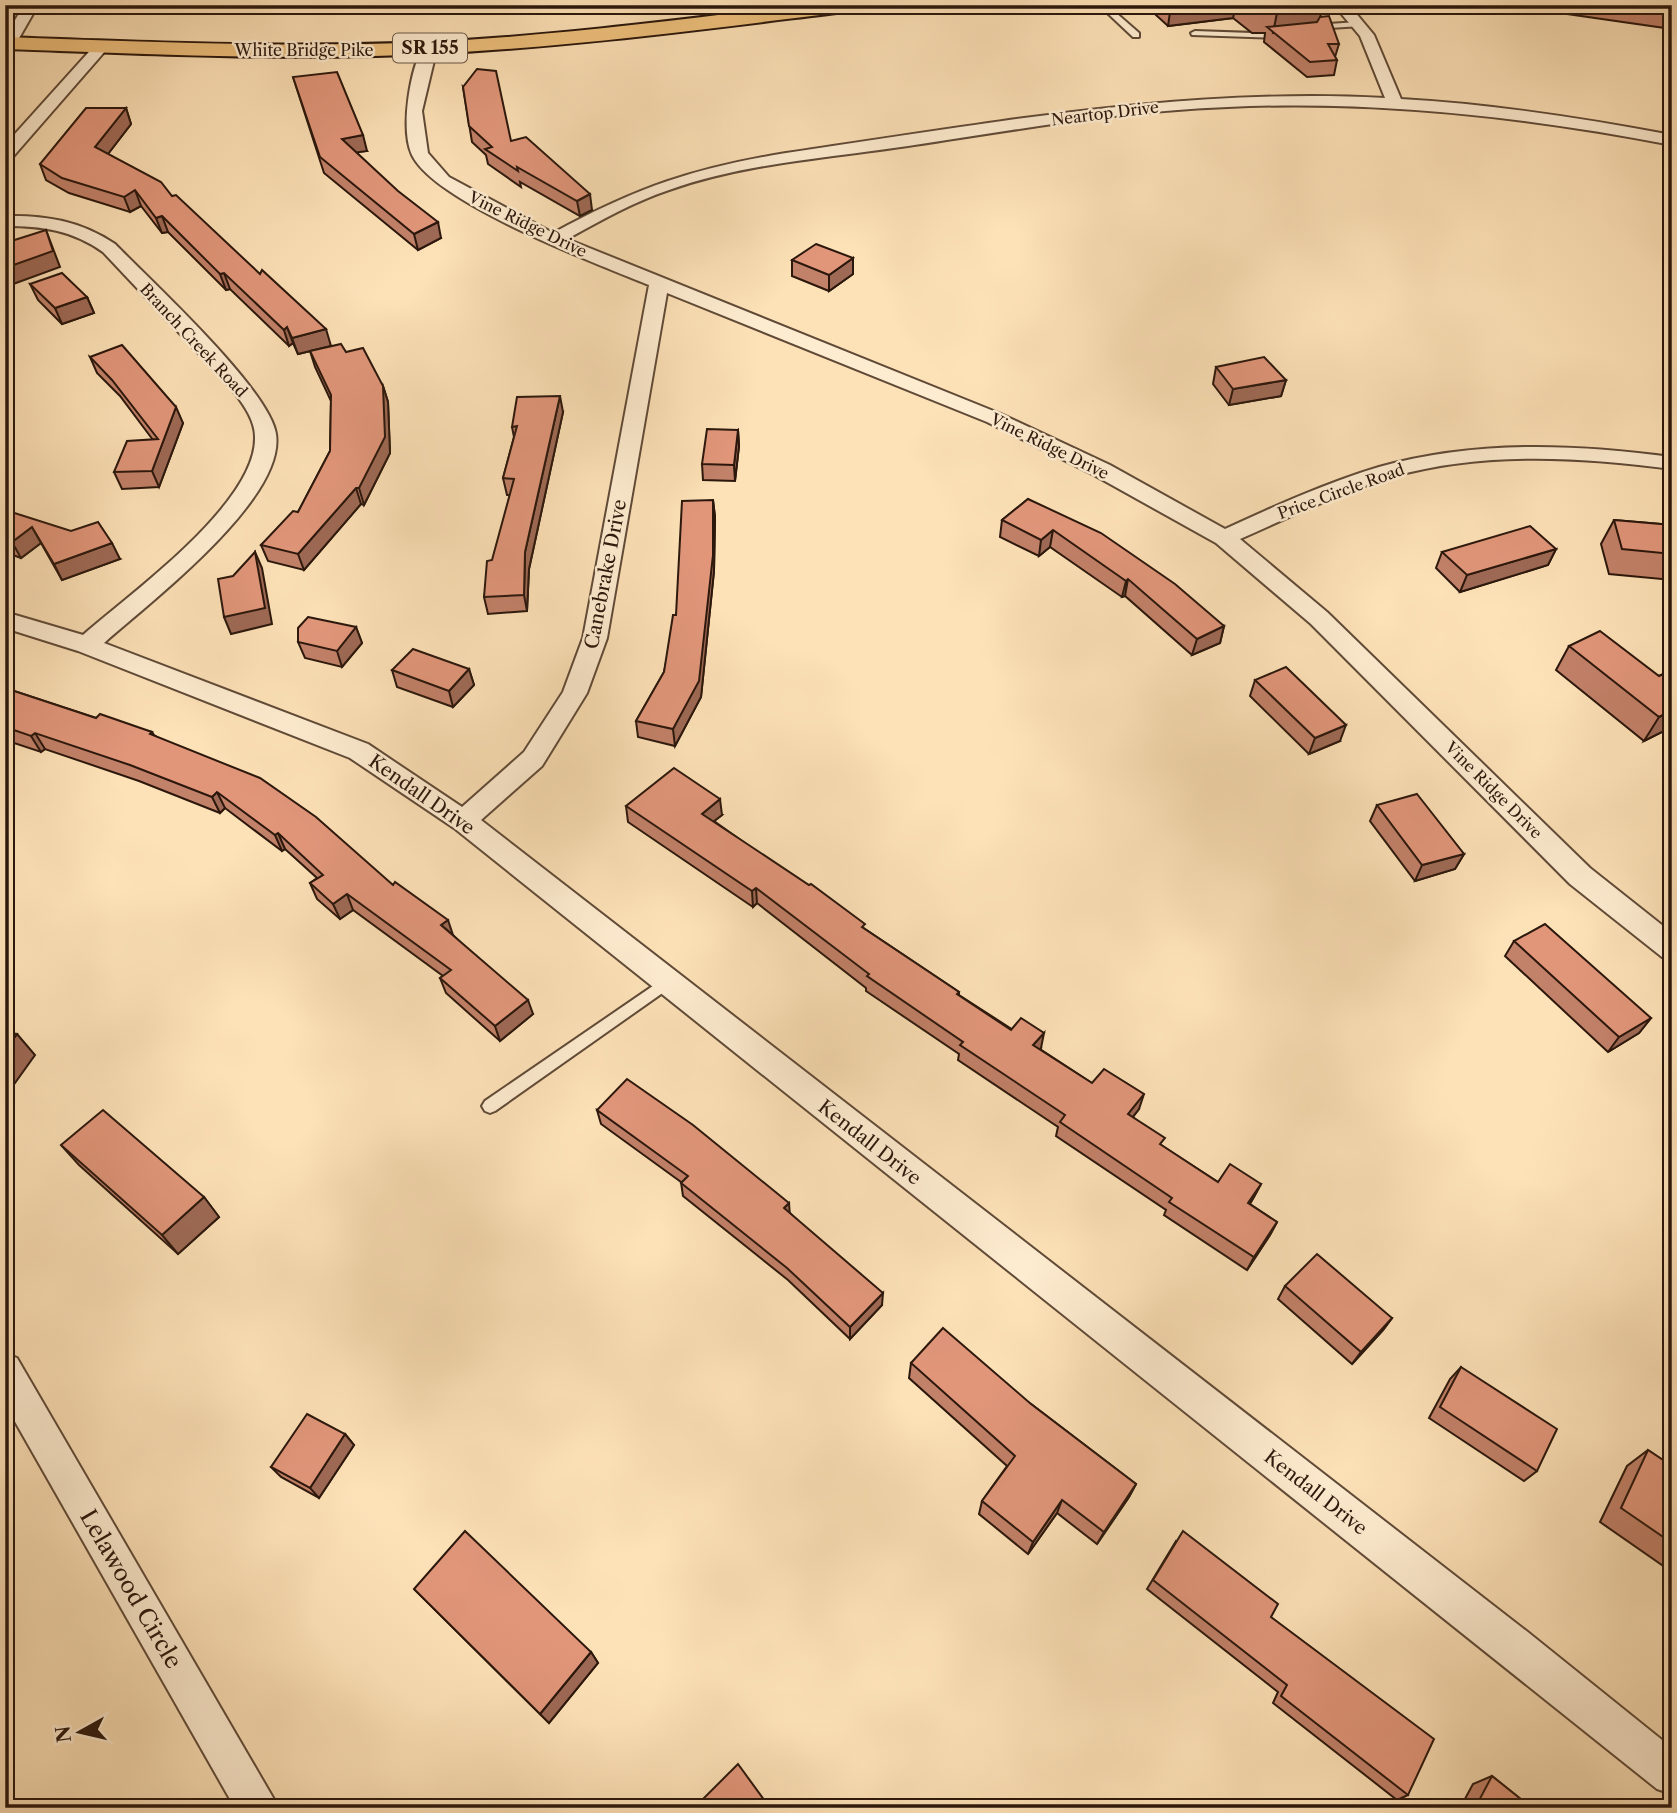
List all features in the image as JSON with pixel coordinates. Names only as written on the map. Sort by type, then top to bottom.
[{"type":"main road","name":"White Bridge Pike","points":[[7,43],[320,51],[429,48],[583,38],[853,5]]},
{"type":"street","points":[[7,43],[31,5]]},
{"type":"street","points":[[1341,5],[1367,35],[1395,104]]},
{"type":"street","points":[[5,155],[101,47]]},
{"type":"street","name":"Vine Ridge Drive","points":[[429,48],[414,111],[420,154],[443,181],[553,240],[994,418],[1102,470],[1224,538],[1319,618],[1580,876],[1672,949]]},
{"type":"street","name":"Neartop Drive","points":[[553,240],[620,204],[666,185],[726,170],[944,135],[1165,106],[1288,102],[1395,104],[1567,120],[1672,140]]},
{"type":"street","name":"Branch Creek Road","points":[[5,220],[59,222],[89,233],[109,248],[240,385],[258,412],[266,435],[262,462],[247,494],[213,533],[87,645]]},
{"type":"street","name":"Canebrake Drive","points":[[463,821],[533,759],[575,693],[595,638],[659,283]]},
{"type":"street","name":"Price Circle Road","points":[[1224,538],[1327,494],[1410,466],[1527,451],[1630,456],[1672,463]]},
{"type":"street","name":"Kendall Drive","points":[[5,620],[87,645],[359,751],[463,821],[1515,1647],[1672,1774]]},
{"type":"street","name":"Lelawood Circle","points":[[5,1370],[258,1808]]},
{"type":"lane","points":[[1102,5],[1136,35]]},
{"type":"lane","points":[[1310,32],[1312,27],[1358,24]]},
{"type":"lane","points":[[1195,33],[1274,38],[1297,34]]},
{"type":"lane","points":[[490,1106],[666,983]]},
{"type":"building","points":[[1254,5],[1290,5],[1258,8]]},
{"type":"building","points":[[1329,16],[1339,44],[1328,44],[1337,60],[1310,62],[1267,27],[1317,22],[1320,17]]},
{"type":"building","points":[[477,69],[496,71],[511,141],[526,137],[590,194],[577,201],[517,167],[518,171],[485,149],[492,147],[469,126],[463,87]]},
{"type":"building","points":[[337,72],[363,135],[342,139],[398,191],[438,222],[414,234],[320,157],[293,77]]},
{"type":"building","points":[[86,108],[126,108],[95,147],[161,182],[172,196],[176,195],[260,274],[262,270],[326,329],[292,338],[287,327],[284,330],[224,273],[220,274],[162,216],[156,218],[135,190],[124,197],[62,178],[40,164]]},
{"type":"building","points":[[46,230],[53,251],[5,268],[5,243]]},
{"type":"building","points":[[816,244],[853,258],[829,275],[792,260]]},
{"type":"building","points":[[62,273],[87,297],[55,308],[30,284]]},
{"type":"building","points":[[341,344],[346,352],[363,348],[383,386],[385,437],[359,488],[356,488],[298,554],[261,545],[293,511],[298,512],[330,451],[331,395],[310,351]]},
{"type":"building","points":[[122,345],[176,407],[152,471],[114,472],[127,441],[158,439],[112,380],[90,357]]},
{"type":"building","points":[[1264,357],[1286,380],[1233,389],[1216,367]]},
{"type":"building","points":[[560,396],[525,552],[524,595],[484,597],[487,561],[492,560],[514,479],[503,478],[517,426],[512,427],[517,397]]},
{"type":"building","points":[[707,429],[738,430],[734,465],[702,464]]},
{"type":"building","points":[[1028,499],[1101,533],[1175,584],[1224,626],[1197,639],[1128,579],[1126,581],[1053,530],[1041,540],[1002,520]]},
{"type":"building","points":[[713,500],[713,555],[699,681],[673,729],[636,721],[664,672],[673,615],[676,615],[682,501]]},
{"type":"building","points":[[5,510],[71,531],[98,522],[112,543],[54,564],[32,527],[12,542],[5,539]]},
{"type":"building","points":[[1614,520],[1672,525],[1672,554],[1622,549]]},
{"type":"building","points":[[1530,526],[1556,549],[1467,575],[1442,552]]},
{"type":"building","points":[[255,552],[265,608],[224,617],[218,579],[233,576]]},
{"type":"building","points":[[308,617],[356,627],[337,651],[298,642],[298,628]]},
{"type":"building","points":[[1600,631],[1659,676],[1672,670],[1672,710],[1659,717],[1569,646]]},
{"type":"building","points":[[413,649],[469,669],[449,691],[392,670]]},
{"type":"building","points":[[1286,667],[1346,725],[1315,738],[1255,680]]},
{"type":"building","points":[[5,688],[96,718],[100,714],[152,732],[150,734],[260,778],[316,817],[393,885],[395,882],[448,920],[441,925],[528,1000],[495,1026],[440,978],[451,970],[347,894],[333,904],[310,883],[323,875],[278,833],[275,835],[217,792],[212,797],[130,765],[35,733],[31,736],[5,727]]},
{"type":"building","points":[[674,768],[720,799],[702,814],[811,884],[865,924],[862,927],[959,992],[957,994],[1011,1030],[1021,1018],[1044,1033],[1033,1045],[1092,1083],[1104,1069],[1144,1094],[1128,1114],[1165,1138],[1160,1144],[1218,1182],[1230,1164],[1261,1184],[1248,1203],[1277,1222],[1254,1257],[1169,1202],[1172,1198],[1060,1122],[1065,1115],[960,1045],[963,1042],[867,976],[869,974],[756,888],[752,891],[626,806]]},
{"type":"building","points":[[1417,794],[1464,854],[1422,865],[1377,805]]},
{"type":"building","points":[[1545,924],[1651,1018],[1619,1037],[1514,941]]},
{"type":"building","points":[[5,1031],[17,1034],[5,1050]]},
{"type":"building","points":[[627,1079],[693,1125],[789,1203],[784,1208],[883,1293],[850,1327],[787,1268],[681,1183],[688,1176],[597,1110]]},
{"type":"building","points":[[103,1110],[204,1197],[162,1235],[61,1145]]},
{"type":"building","points":[[1317,1254],[1392,1318],[1361,1352],[1285,1286]]},
{"type":"building","points":[[943,1328],[1031,1404],[1136,1484],[1104,1532],[1062,1500],[1033,1542],[982,1501],[1015,1456],[911,1363]]},
{"type":"building","points":[[1461,1367],[1557,1429],[1537,1471],[1440,1407]]},
{"type":"building","points":[[307,1414],[345,1434],[310,1488],[271,1467]]},
{"type":"building","points":[[1648,1450],[1672,1466],[1672,1543],[1621,1508]]},
{"type":"building","points":[[465,1531],[591,1652],[540,1714],[414,1589]]},
{"type":"building","points":[[1183,1531],[1278,1604],[1271,1617],[1434,1739],[1408,1795],[1281,1696],[1287,1685],[1153,1580]]},
{"type":"building","points":[[738,1764],[770,1808],[694,1808]]},
{"type":"building","points":[[1492,1776],[1532,1808],[1475,1808]]}]
